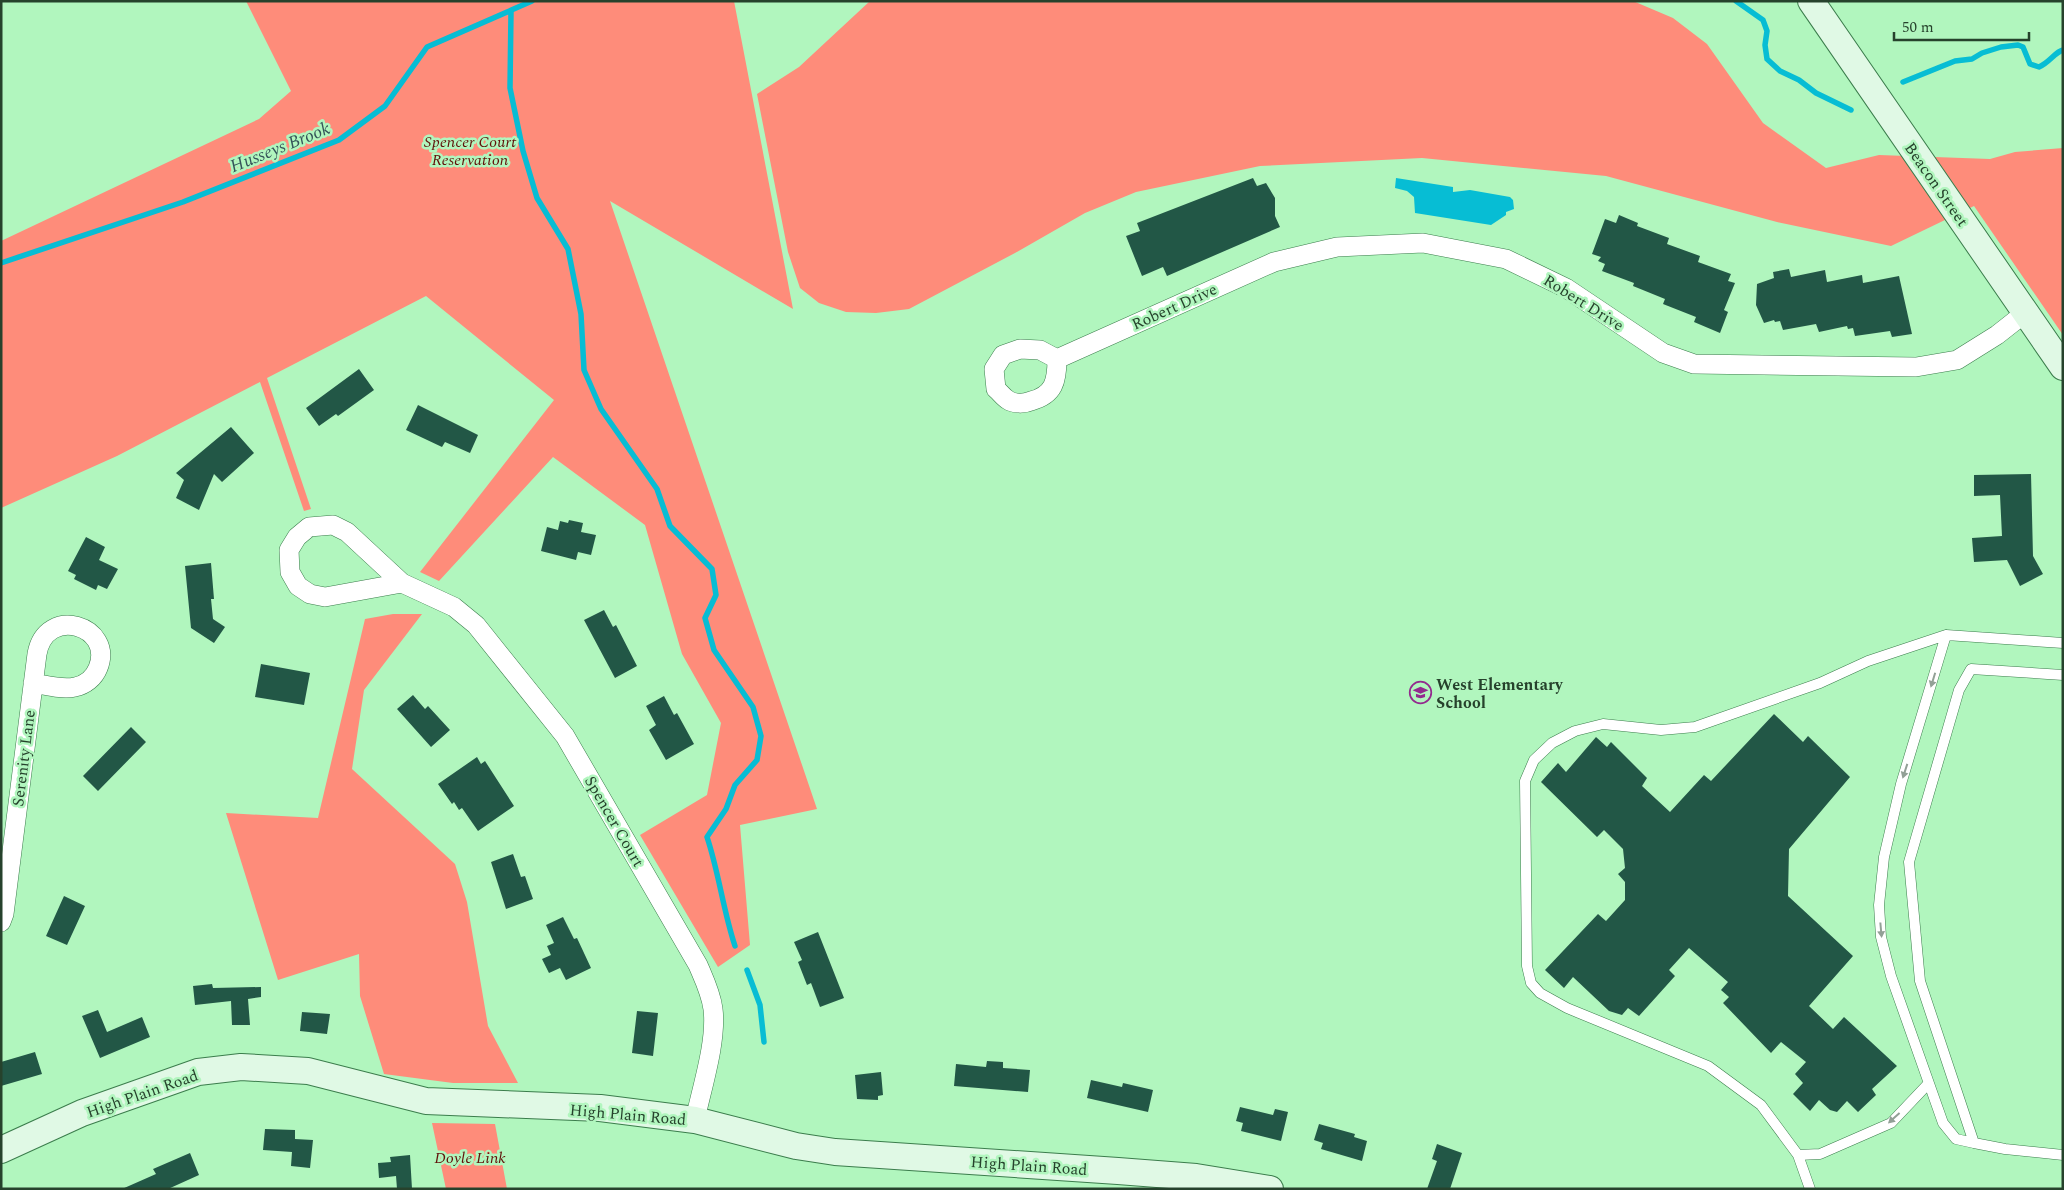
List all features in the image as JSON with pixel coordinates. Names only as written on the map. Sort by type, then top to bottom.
[{"type":"street","name":"Beacon Street","points":[[1811,1],[2063,367]]},
{"type":"street","name":"Robert Drive","points":[[1057,358],[1274,262],[1337,246],[1423,243],[1506,259],[1566,288],[1663,352],[1694,364],[1916,367],[1956,360],[1997,335],[2025,312]]},
{"type":"street","name":"Spencer Court","points":[[402,583],[318,596],[303,590],[293,579],[288,565],[289,550],[297,536],[309,527],[333,525],[347,532],[402,583],[443,601],[466,616],[485,634],[549,714],[572,748],[698,964],[710,995],[714,1021],[695,1120]]},
{"type":"street","name":"Serenity Lane","points":[[1,922],[4,914],[33,684]]},
{"type":"street","name":"High Plain Road","points":[[1,1150],[82,1113],[198,1072],[240,1067],[271,1067],[308,1072],[426,1101],[600,1108],[695,1120],[796,1146],[835,1152],[1117,1180],[1196,1178],[1270,1189]]},
{"type":"lane","points":[[1810,1189],[1798,1155],[1761,1105],[1708,1066],[1567,1008],[1540,994],[1531,983],[1527,966],[1524,780],[1534,760],[1552,743],[1575,731],[1603,724],[1661,730],[1695,727],[1820,683],[1868,661],[1946,635],[2063,643]]},
{"type":"lane","points":[[1946,635],[1901,784],[1884,857],[1879,905],[1881,937],[1891,976],[1928,1084],[1948,1128],[1956,1139],[2005,1149],[2063,1155]]},
{"type":"lane","points":[[1974,1143],[1920,981],[1909,862],[1959,690],[1971,669],[2063,675]]},
{"type":"lane","points":[[1798,1155],[1820,1154],[1891,1122],[1928,1084]]},
{"type":"green space","name":"Spencer Court Reservation","points":[[246,1],[734,1],[793,309],[610,201],[817,809],[740,825],[750,945],[718,967],[640,835],[707,795],[721,723],[682,654],[645,525],[553,457],[439,581],[420,572],[554,400],[426,296],[267,378],[311,509],[304,511],[260,382],[117,456],[1,508],[1,241],[259,119],[291,91]]},
{"type":"green space","points":[[870,1],[1633,1],[1673,18],[1707,44],[1763,123],[1826,168],[1879,155],[1990,159],[2015,152],[2063,148],[2063,335],[1974,206],[1891,246],[1777,222],[1606,176],[1422,158],[1260,166],[1136,192],[1085,213],[1015,253],[909,309],[876,313],[846,312],[819,303],[800,288],[788,252],[757,94],[799,67]]},
{"type":"green space","points":[[393,614],[422,614],[364,690],[352,769],[455,864],[467,902],[488,1026],[518,1083],[453,1083],[384,1074],[360,996],[359,954],[278,980],[226,813],[318,818],[365,619]]},
{"type":"green space","name":"Doyle Link","points":[[432,1123],[495,1124],[507,1189],[446,1189]]},
{"type":"water","points":[[1396,178],[1453,187],[1453,192],[1470,190],[1510,197],[1513,200],[1514,209],[1506,212],[1506,215],[1491,225],[1415,213],[1414,197],[1407,191],[1395,188]]},
{"type":"building","points":[[1253,178],[1257,186],[1266,183],[1275,198],[1275,216],[1280,227],[1167,276],[1163,267],[1142,276],[1126,236],[1140,231],[1137,223]]},
{"type":"building","points":[[1619,215],[1638,223],[1637,226],[1669,238],[1667,244],[1700,256],[1698,262],[1731,274],[1728,281],[1735,283],[1724,310],[1728,312],[1720,333],[1694,322],[1696,317],[1663,304],[1665,299],[1633,286],[1634,283],[1602,271],[1605,264],[1598,261],[1601,257],[1592,254],[1605,219],[1616,223]]},
{"type":"building","points":[[1789,269],[1791,277],[1825,270],[1827,282],[1862,275],[1863,283],[1899,276],[1912,334],[1892,337],[1890,331],[1855,336],[1853,328],[1848,329],[1847,326],[1819,332],[1816,324],[1783,330],[1780,321],[1775,322],[1774,320],[1764,323],[1756,305],[1757,284],[1774,278],[1773,272]]},
{"type":"building","points":[[359,369],[374,390],[338,416],[336,414],[319,426],[306,408]]},
{"type":"building","points":[[418,405],[478,435],[470,453],[445,442],[442,447],[406,430]]},
{"type":"building","points":[[231,427],[254,453],[222,482],[214,474],[199,510],[176,498],[184,480],[176,473]]},
{"type":"building","points":[[2031,474],[2033,556],[2043,574],[2020,586],[2007,560],[1974,562],[1972,538],[2002,536],[2000,495],[1974,496],[1974,475]]},
{"type":"building","points":[[569,520],[583,523],[581,532],[596,535],[591,555],[578,552],[576,560],[541,551],[547,527],[558,530],[560,521],[568,523]]},
{"type":"building","points":[[86,537],[105,547],[99,560],[118,569],[107,589],[98,585],[96,590],[74,579],[76,575],[68,571]]},
{"type":"building","points":[[211,563],[214,599],[211,599],[213,619],[225,627],[214,643],[191,628],[185,566]]},
{"type":"building","points":[[604,610],[613,627],[616,625],[637,666],[615,678],[584,620]]},
{"type":"building","points":[[261,664],[310,673],[304,705],[255,697]]},
{"type":"building","points":[[413,695],[425,709],[428,706],[450,730],[431,747],[397,709]]},
{"type":"building","points":[[664,696],[674,715],[677,713],[694,744],[666,760],[649,730],[656,725],[646,706]]},
{"type":"building","name":"West Elementary School","points":[[1774,714],[1803,742],[1808,736],[1850,777],[1789,849],[1788,896],[1853,956],[1809,1006],[1833,1029],[1844,1017],[1897,1066],[1872,1089],[1876,1095],[1858,1112],[1847,1101],[1837,1112],[1830,1110],[1819,1100],[1810,1111],[1793,1094],[1803,1083],[1795,1074],[1806,1062],[1781,1042],[1771,1053],[1723,1003],[1729,997],[1721,990],[1728,982],[1689,948],[1669,970],[1675,976],[1639,1016],[1628,1008],[1622,1015],[1609,1011],[1573,977],[1564,988],[1545,970],[1598,914],[1606,921],[1625,900],[1625,882],[1618,874],[1625,868],[1623,849],[1604,830],[1597,837],[1541,782],[1558,763],[1566,772],[1596,737],[1607,747],[1611,742],[1647,778],[1642,786],[1670,812],[1704,775],[1711,781]]},
{"type":"building","points":[[131,727],[146,742],[98,791],[83,776]]},
{"type":"building","points":[[477,757],[481,764],[485,761],[514,806],[478,831],[462,808],[459,810],[454,802],[452,804],[438,784]]},
{"type":"building","points":[[513,854],[521,877],[525,876],[533,899],[506,909],[491,862]]},
{"type":"building","points":[[64,896],[85,906],[67,945],[46,936]]},
{"type":"building","points":[[563,917],[574,939],[577,938],[591,968],[566,980],[560,968],[549,973],[542,959],[551,955],[547,946],[554,943],[546,925]]},
{"type":"building","points":[[818,932],[844,998],[820,1007],[811,983],[807,985],[798,962],[802,960],[794,942]]},
{"type":"building","points":[[212,984],[213,988],[261,987],[261,997],[248,999],[250,1025],[232,1025],[231,1001],[195,1005],[193,986]]},
{"type":"building","points":[[98,1010],[107,1032],[142,1017],[150,1037],[100,1058],[82,1016]]},
{"type":"building","points":[[637,1011],[658,1013],[653,1056],[632,1053]]},
{"type":"building","points":[[302,1012],[330,1014],[327,1034],[300,1031]]},
{"type":"building","points":[[35,1052],[42,1074],[1,1086],[1,1062]]},
{"type":"building","points":[[987,1061],[1003,1062],[1003,1068],[1030,1070],[1028,1092],[954,1086],[956,1064],[986,1067]]},
{"type":"building","points":[[881,1072],[883,1095],[878,1096],[878,1100],[857,1099],[855,1075]]},
{"type":"building","points":[[1091,1080],[1122,1087],[1123,1083],[1153,1090],[1148,1112],[1087,1098]]},
{"type":"building","points":[[1240,1107],[1273,1115],[1275,1109],[1288,1112],[1281,1141],[1241,1131],[1243,1123],[1236,1121]]},
{"type":"building","points":[[1319,1124],[1355,1134],[1354,1137],[1367,1141],[1362,1161],[1321,1149],[1323,1143],[1314,1140]]},
{"type":"building","points":[[265,1129],[295,1130],[295,1139],[313,1140],[310,1168],[291,1166],[292,1152],[263,1150]]},
{"type":"building","points":[[1437,1144],[1462,1153],[1450,1189],[1427,1189],[1437,1161],[1432,1159]]},
{"type":"building","points":[[190,1153],[199,1175],[168,1189],[122,1189],[156,1174],[153,1169]]},
{"type":"building","points":[[410,1155],[412,1189],[397,1189],[396,1176],[379,1178],[378,1163],[391,1162],[390,1157]]},
{"type":"waterway","name":"Husseys Brook","points":[[1,263],[183,202],[339,140],[385,106],[427,47],[532,1]]},
{"type":"waterway","name":"Husseys Brook","points":[[1736,1],[1763,20],[1767,31],[1765,45],[1767,59],[1780,71],[1799,80],[1816,93],[1851,110]]},
{"type":"waterway","points":[[511,12],[510,88],[523,151],[537,198],[568,249],[581,314],[584,370],[601,409],[657,489],[670,526],[712,569],[716,595],[705,618],[714,650],[753,707],[761,736],[757,760],[735,785],[726,809],[707,837],[735,946]]},
{"type":"waterway","name":"Husseys Brook","points":[[1903,82],[1955,61],[1972,59],[1982,53],[2001,47],[2018,45],[2023,47],[2030,64],[2039,67],[2063,50]]},
{"type":"waterway","points":[[747,970],[760,1005],[764,1042]]},
{"type":"place","name":"West Elementary School","points":[[1420,693]]}]
